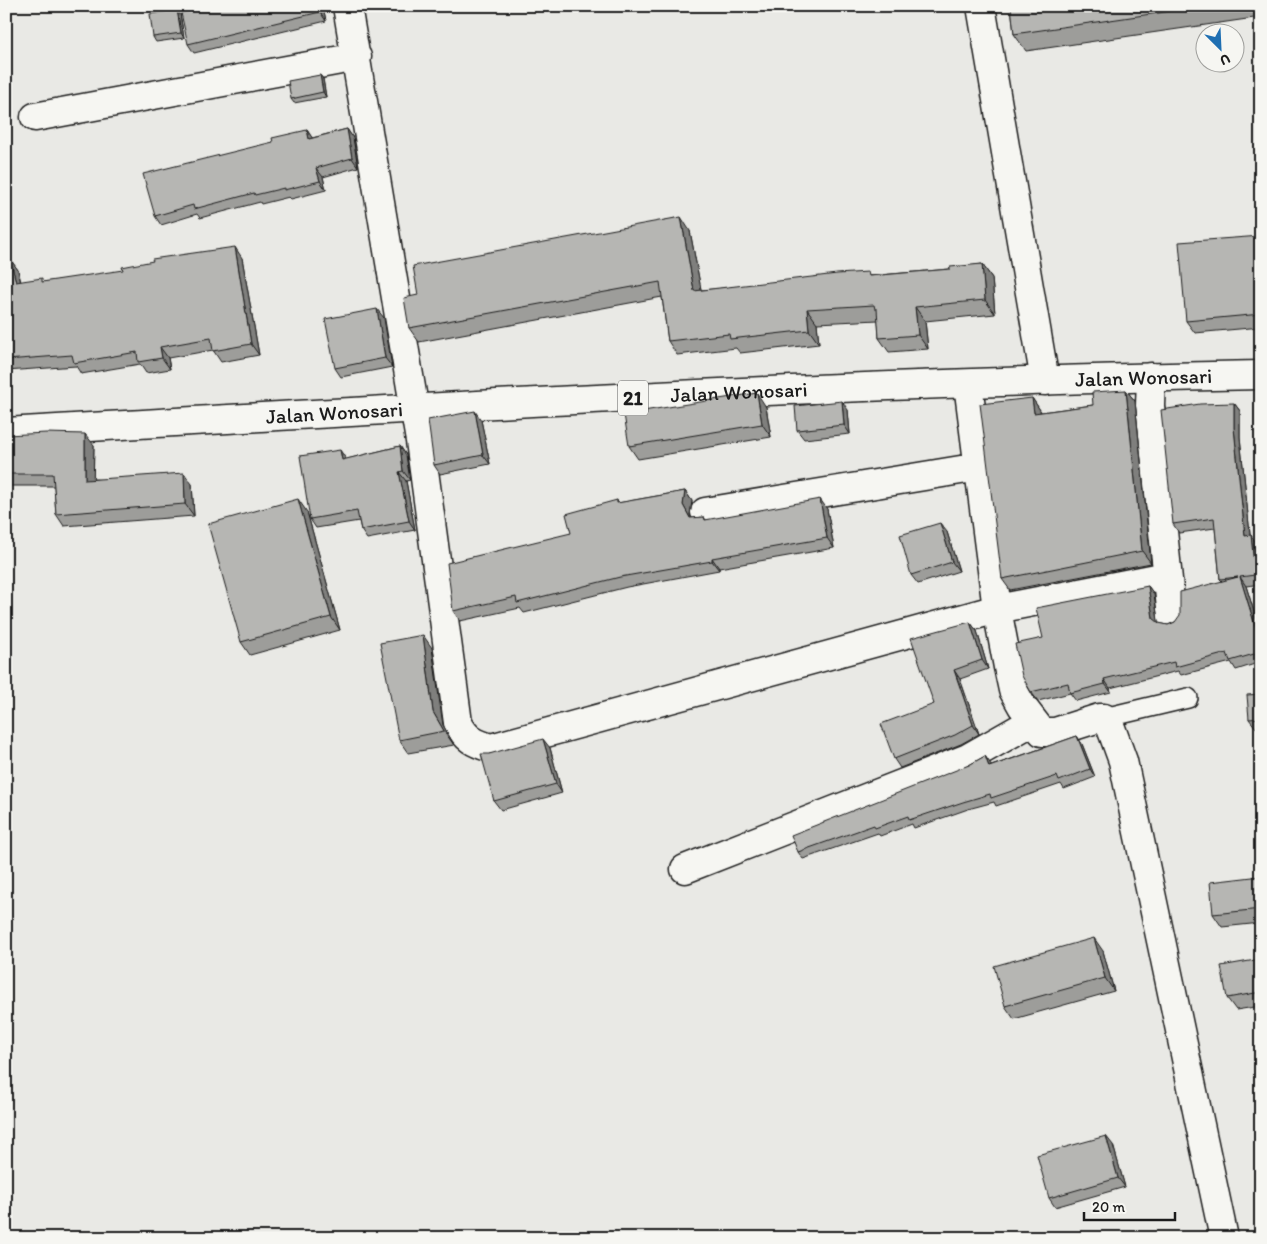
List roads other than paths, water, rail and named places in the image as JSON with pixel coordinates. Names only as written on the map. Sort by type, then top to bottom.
[{"type":"main road","points":[[348,6],[415,407],[458,723],[465,736],[475,743],[492,748],[997,609],[1167,576]]},
{"type":"main road","points":[[981,6],[1045,380]]},
{"type":"main road","points":[[35,117],[358,57]]},
{"type":"main road","name":"Jalan Wonosari","points":[[6,432],[415,407],[1045,380],[1261,375]]},
{"type":"main road","points":[[1151,377],[1150,406],[1172,618]]},
{"type":"main road","points":[[968,384],[997,609],[1013,690],[1042,732],[1055,732],[1104,718],[1111,728],[1123,762],[1224,1238]]},
{"type":"main road","points":[[704,512],[979,467]]},
{"type":"main road","points":[[685,869],[968,758],[1033,721]]},
{"type":"lane","points":[[1104,718],[1188,698]]}]
